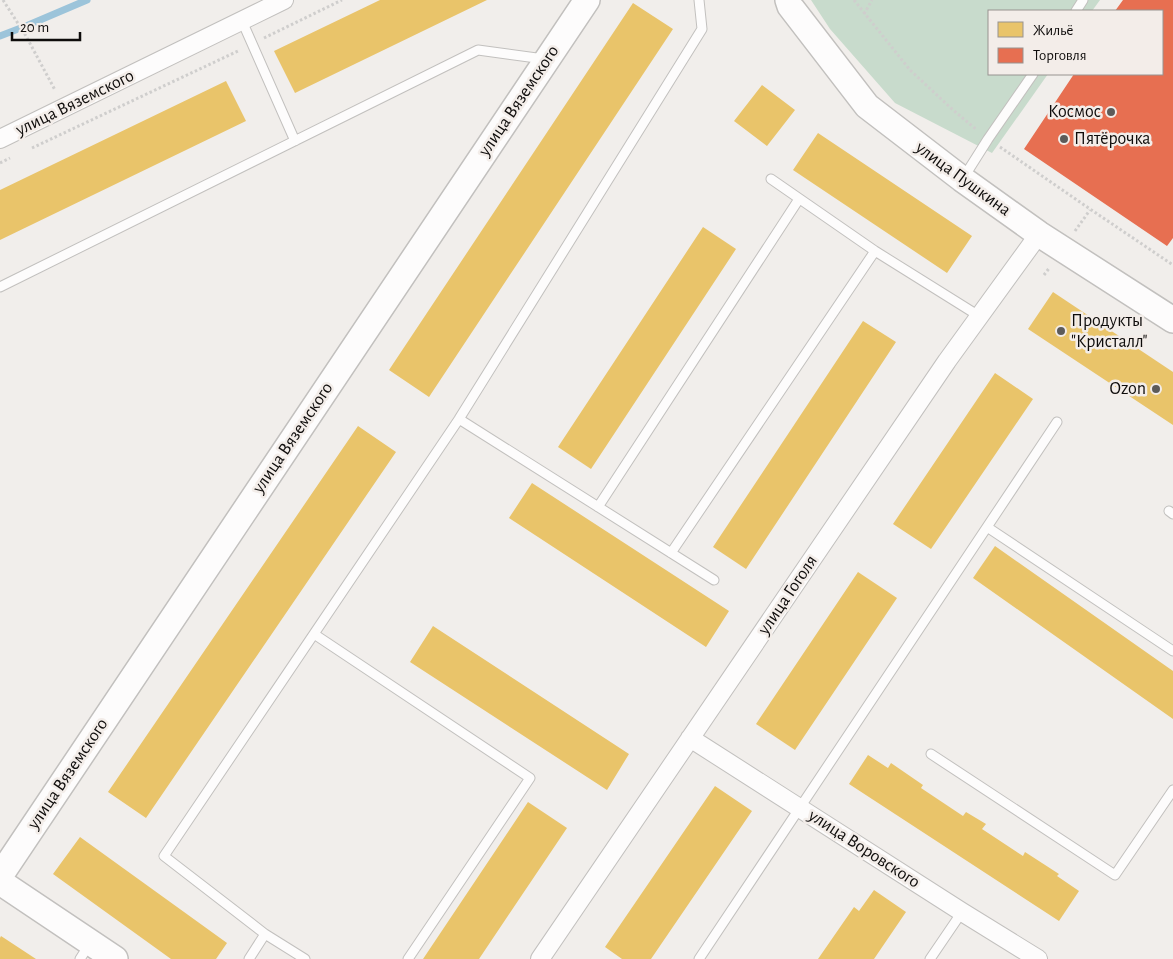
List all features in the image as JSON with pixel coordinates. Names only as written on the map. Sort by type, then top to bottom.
[{"type":"street","name":"улица Вяземского","points":[[0,139],[284,0]]},
{"type":"street","name":"улица Вяземского","points":[[0,876],[587,0]]},
{"type":"street","name":"улица Пушкина","points":[[788,0],[790,6],[867,106],[962,180],[1039,234],[1173,320]]},
{"type":"street","name":"улица Гоголя","points":[[540,959],[947,361],[1039,234]]},
{"type":"street","name":"улица Воровского","points":[[690,738],[1038,959]]},
{"type":"street","points":[[0,882],[85,951],[115,959]]},
{"type":"lane","points":[[305,959],[265,934],[164,856],[458,419],[702,29],[699,0]]},
{"type":"lane","points":[[242,21],[295,141]]},
{"type":"lane","points":[[0,287],[478,50],[547,60]]},
{"type":"lane","points":[[962,180],[988,138],[1032,75]]},
{"type":"lane","points":[[771,179],[875,251],[979,316]]},
{"type":"lane","points":[[598,507],[799,199]]},
{"type":"lane","points":[[671,553],[875,251]]},
{"type":"lane","points":[[458,419],[714,580]]},
{"type":"lane","points":[[699,959],[1057,422]]},
{"type":"lane","points":[[987,527],[1173,651]]},
{"type":"lane","points":[[314,634],[530,778],[408,959]]},
{"type":"lane","points":[[931,754],[1115,875],[1173,790]]},
{"type":"lane","points":[[930,959],[962,912]]},
{"type":"lane","points":[[249,959],[265,934]]},
{"type":"path","points":[[3,0],[17,20],[65,108]]},
{"type":"path","points":[[27,150],[342,0]]},
{"type":"path","points":[[864,14],[872,0]]},
{"type":"path","points":[[0,163],[18,155]]},
{"type":"green space","points":[[811,0],[1100,0],[1093,10],[988,10],[988,75],[1047,75],[992,153],[895,103],[830,29]]},
{"type":"building: Жильё","points":[[380,0],[487,0],[295,93],[274,51]]},
{"type":"building: Жильё","points":[[633,3],[673,29],[429,397],[389,370]]},
{"type":"building: Жильё","points":[[226,81],[246,121],[0,240],[0,190]]},
{"type":"building: Жильё","points":[[762,85],[795,110],[767,146],[734,121]]},
{"type":"building: Жильё","points":[[818,133],[972,236],[947,273],[793,170]]},
{"type":"building: Жильё","points":[[703,227],[736,249],[591,469],[558,447]]},
{"type":"building: Жильё","points":[[1053,292],[1173,372],[1173,425],[1028,329]]},
{"type":"building: Жильё","points":[[863,321],[896,342],[746,569],[713,547]]},
{"type":"building: Жильё","points":[[995,373],[1033,399],[931,549],[893,524]]},
{"type":"building: Жильё","points":[[358,426],[396,452],[146,818],[108,792]]},
{"type":"building: Жильё","points":[[532,483],[729,611],[706,647],[509,518]]},
{"type":"building: Жильё","points":[[995,546],[1173,671],[1173,719],[973,578]]},
{"type":"building: Жильё","points":[[858,572],[897,598],[795,750],[756,724]]},
{"type":"building: Жильё","points":[[433,626],[629,754],[607,790],[410,662]]},
{"type":"building: Жильё","points":[[868,755],[888,768],[891,763],[923,785],[921,788],[963,816],[966,812],[986,824],[982,829],[1023,856],[1025,852],[1059,874],[1057,876],[1079,891],[1059,921],[849,784]]},
{"type":"building: Жильё","points":[[715,786],[752,811],[651,959],[622,959],[605,947]]},
{"type":"building: Жильё","points":[[528,802],[567,828],[479,959],[423,959]]},
{"type":"building: Жильё","points":[[80,837],[227,943],[216,959],[171,959],[53,874]]},
{"type":"building: Жильё","points":[[874,890],[906,912],[874,959],[818,959],[854,907],[859,911]]},
{"type":"building: Жильё","points":[[1,936],[36,959],[0,959]]},
{"type":"building: Торговля","name":"Космос","points":[[1123,0],[1173,0],[1173,238],[1167,246],[1024,149],[1073,75],[1163,75],[1163,10],[1116,10]]},
{"type":"waterway","points":[[0,36],[87,0]]},
{"type":"place","name":"Космос","points":[[1111,112]]},
{"type":"place","name":"Пятёрочка","points":[[1064,139]]},
{"type":"place","name":"Продукты \"Кристалл\"","points":[[1061,331]]},
{"type":"place","name":"Ozon","points":[[1156,389]]}]
